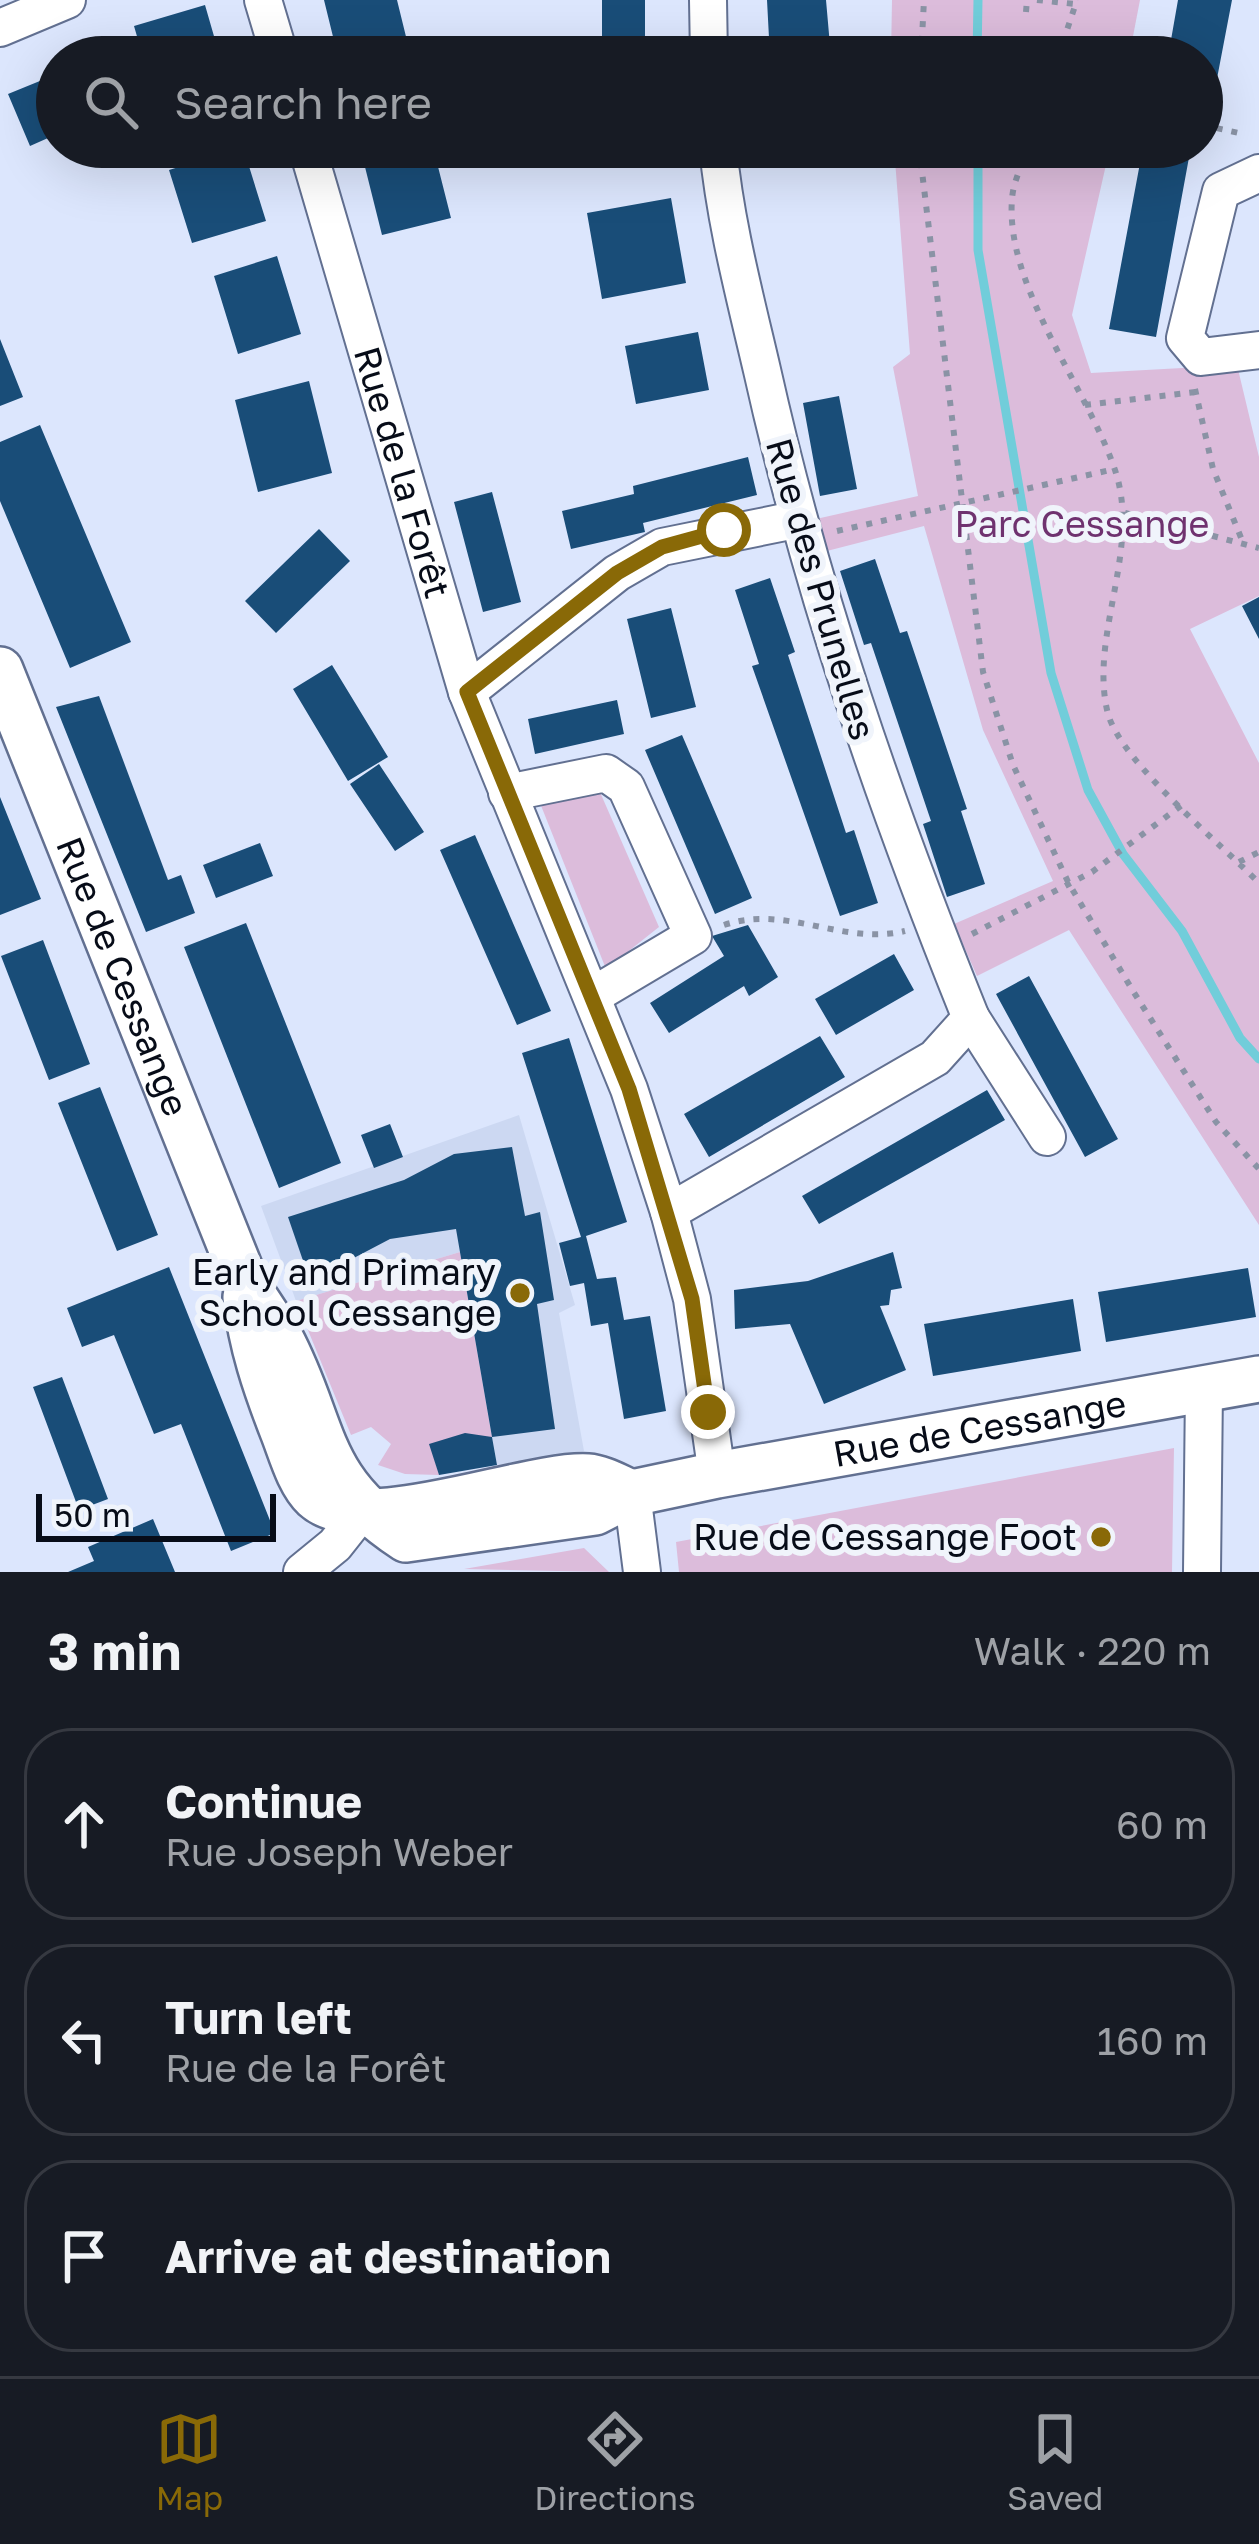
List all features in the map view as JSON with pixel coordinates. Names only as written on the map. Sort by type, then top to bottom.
[{"type":"main road","name":"Rue de Cessange","points":[[0,670],[244,1282],[281,1340],[327,1458],[362,1511],[589,1477],[632,1493],[1259,1379]]},
{"type":"street","points":[[0,28],[67,0]]},
{"type":"street","points":[[263,0],[274,36]]},
{"type":"street","points":[[708,0],[709,36]]},
{"type":"street","name":"Rue de la Forêt","points":[[313,168],[467,692],[592,996],[669,1212],[692,1299],[717,1475]]},
{"type":"street","name":"Rue des Prunelles","points":[[723,168],[805,528],[882,796],[971,1018],[1047,1137]]},
{"type":"street","points":[[1259,203],[1259,170],[1220,191],[1185,338],[1201,356],[1259,350]]},
{"type":"street","points":[[467,692],[617,573],[662,547],[805,528]]},
{"type":"street","points":[[507,793],[606,773],[626,787],[693,936],[592,996]]},
{"type":"street","points":[[669,1212],[935,1058],[971,1018]]},
{"type":"street","points":[[1202,1572],[1204,1388]]},
{"type":"street","points":[[632,1493],[643,1572]]},
{"type":"street","points":[[302,1572],[335,1545],[362,1511]]},
{"type":"path","points":[[923,36],[924,0]]},
{"type":"path","points":[[1026,12],[1027,0]]},
{"type":"path","points":[[1036,0],[1077,2],[1065,36]]},
{"type":"path","points":[[1223,130],[1239,133]]},
{"type":"path","points":[[921,168],[983,672],[1013,765],[1069,884],[1216,1122],[1259,1169]]},
{"type":"path","points":[[1021,168],[1012,196],[1020,263],[1115,469],[1125,513],[1106,670],[1108,713],[1127,752],[1259,883]]},
{"type":"path","points":[[1085,405],[1214,390]]},
{"type":"path","points":[[1195,392],[1213,469],[1244,545]]},
{"type":"path","points":[[805,528],[960,503],[1115,469]]},
{"type":"path","points":[[1125,513],[1259,548]]},
{"type":"path","points":[[958,941],[1092,872],[1181,805]]},
{"type":"path","points":[[1239,862],[1259,852]]},
{"type":"path","points":[[693,936],[740,920],[781,917],[856,936],[916,928]]},
{"type":"shaded area","name":"Early and Primary School Cessange","points":[[519,1115],[575,1305],[559,1313],[584,1451],[497,1465],[460,1252],[296,1301],[261,1206]]},
{"type":"green space","points":[[892,0],[1140,0],[1133,36],[891,36]]},
{"type":"green space","name":"Parc Cessange","points":[[896,168],[1105,168],[1072,315],[1091,373],[1237,365],[1259,457],[1259,596],[1190,629],[1259,763],[1259,1225],[1069,930],[977,976],[954,924],[1053,881],[983,730],[924,526],[823,552],[816,519],[918,496],[893,367],[910,354]]},
{"type":"green space","points":[[596,783],[659,927],[606,969],[536,793]]},
{"type":"green space","points":[[460,1252],[492,1437],[430,1444],[439,1475],[405,1474],[378,1465],[391,1444],[371,1427],[351,1435],[296,1301]]},
{"type":"green space","points":[[1174,1448],[1172,1572],[679,1572],[676,1542]]},
{"type":"green space","points":[[584,1548],[609,1572],[464,1569]]},
{"type":"building","points":[[324,0],[397,0],[406,36],[333,36]]},
{"type":"building","points":[[602,0],[645,0],[645,36],[602,36]]},
{"type":"building","points":[[767,0],[826,0],[829,36],[769,36]]},
{"type":"building","points":[[1178,0],[1232,0],[1223,47],[1223,36],[1172,36]]},
{"type":"building","points":[[205,5],[214,36],[137,36],[134,26]]},
{"type":"building","points":[[36,83],[36,143],[30,146],[8,94]]},
{"type":"building","points":[[250,168],[266,221],[192,243],[169,170]]},
{"type":"building","points":[[365,168],[438,168],[451,218],[382,235]]},
{"type":"building","points":[[1139,168],[1187,168],[1156,337],[1109,329]]},
{"type":"building","points":[[671,198],[686,283],[602,299],[587,213]]},
{"type":"building","points":[[277,256],[301,334],[238,354],[214,276]]},
{"type":"building","points":[[698,332],[709,390],[636,404],[625,346]]},
{"type":"building","points":[[0,339],[23,397],[0,406]]},
{"type":"building","points":[[309,381],[332,473],[258,492],[235,400]]},
{"type":"building","points":[[839,396],[857,489],[820,496],[803,403]]},
{"type":"building","points":[[40,425],[131,642],[70,668],[0,501],[0,442]]},
{"type":"building","points":[[748,457],[757,495],[643,523],[645,532],[571,549],[562,511],[634,494],[633,486]]},
{"type":"building","points":[[492,492],[521,602],[483,612],[454,502]]},
{"type":"building","points":[[319,529],[350,561],[276,633],[245,601]]},
{"type":"building","points":[[875,559],[900,633],[907,631],[967,809],[961,811],[985,884],[947,897],[923,824],[931,821],[871,643],[864,645],[840,571]]},
{"type":"building","points":[[770,578],[795,652],[788,655],[846,833],[854,830],[878,903],[840,916],[752,666],[759,664],[735,590]]},
{"type":"building","points":[[1259,597],[1259,639],[1242,606]]},
{"type":"building","points":[[671,608],[696,707],[651,718],[627,619]]},
{"type":"building","points":[[332,665],[388,757],[348,781],[293,689]]},
{"type":"building","points":[[99,696],[168,880],[181,875],[195,913],[146,932],[56,707]]},
{"type":"building","points":[[617,700],[624,734],[535,754],[528,719]]},
{"type":"building","points":[[682,735],[752,898],[715,914],[645,750]]},
{"type":"building","points":[[379,764],[424,832],[395,851],[350,784]]},
{"type":"building","points":[[0,797],[41,899],[0,915]]},
{"type":"building","points":[[475,835],[551,1011],[517,1025],[440,850]]},
{"type":"building","points":[[260,843],[273,876],[216,898],[203,865]]},
{"type":"building","points":[[246,923],[341,1163],[279,1188],[184,947]]},
{"type":"building","points":[[748,925],[778,977],[749,996],[744,986],[669,1033],[650,1003],[724,956],[712,936]]},
{"type":"building","points":[[43,940],[90,1064],[49,1080],[1,956]]},
{"type":"building","points":[[894,954],[914,990],[836,1035],[815,999]]},
{"type":"building","points":[[1029,976],[1118,1139],[1085,1157],[996,994]]},
{"type":"building","points":[[820,1036],[845,1077],[709,1157],[684,1114]]},
{"type":"building","points":[[569,1038],[627,1222],[586,1236],[597,1279],[616,1277],[624,1320],[650,1316],[666,1411],[624,1419],[608,1323],[591,1326],[584,1283],[570,1286],[559,1243],[581,1237],[522,1053]]},
{"type":"building","points":[[100,1087],[158,1235],[117,1251],[58,1103]]},
{"type":"building","points":[[987,1090],[1005,1120],[819,1224],[802,1196]]},
{"type":"building","points":[[390,1124],[403,1157],[374,1168],[361,1135]]},
{"type":"building","name":"Early and Primary School Cessange","points":[[512,1147],[525,1216],[540,1212],[554,1300],[537,1304],[555,1429],[492,1437],[456,1229],[390,1239],[310,1281],[288,1217],[404,1180],[454,1154]]},
{"type":"building","points":[[893,1252],[902,1288],[891,1290],[889,1305],[880,1306],[906,1370],[824,1404],[790,1324],[735,1329],[734,1290],[808,1281]]},
{"type":"building","points":[[169,1267],[275,1533],[231,1551],[181,1424],[154,1434],[114,1335],[82,1347],[67,1308]]},
{"type":"building","points":[[1248,1268],[1256,1317],[1106,1342],[1098,1292]]},
{"type":"building","points":[[1073,1299],[1081,1351],[933,1376],[924,1324]]},
{"type":"building","points":[[62,1377],[108,1499],[79,1510],[33,1387]]},
{"type":"building","points":[[465,1433],[492,1437],[497,1465],[439,1475],[429,1444]]},
{"type":"building","points":[[153,1519],[175,1572],[68,1572],[94,1561],[88,1547]]},
{"type":"waterway","points":[[977,36],[978,0]]},
{"type":"waterway","points":[[978,168],[978,250],[1051,673],[1088,790],[1123,854],[1182,931],[1240,1038],[1259,1059]]},
{"type":"place","name":"Early and Primary School Cessange","points":[[520,1293]]},
{"type":"place","name":"Rue de Cessange Foot","points":[[1101,1537]]},
{"type":"route","points":[[708,1412],[692,1299],[629,1089],[467,692],[617,573],[662,547],[724,530]]}]
